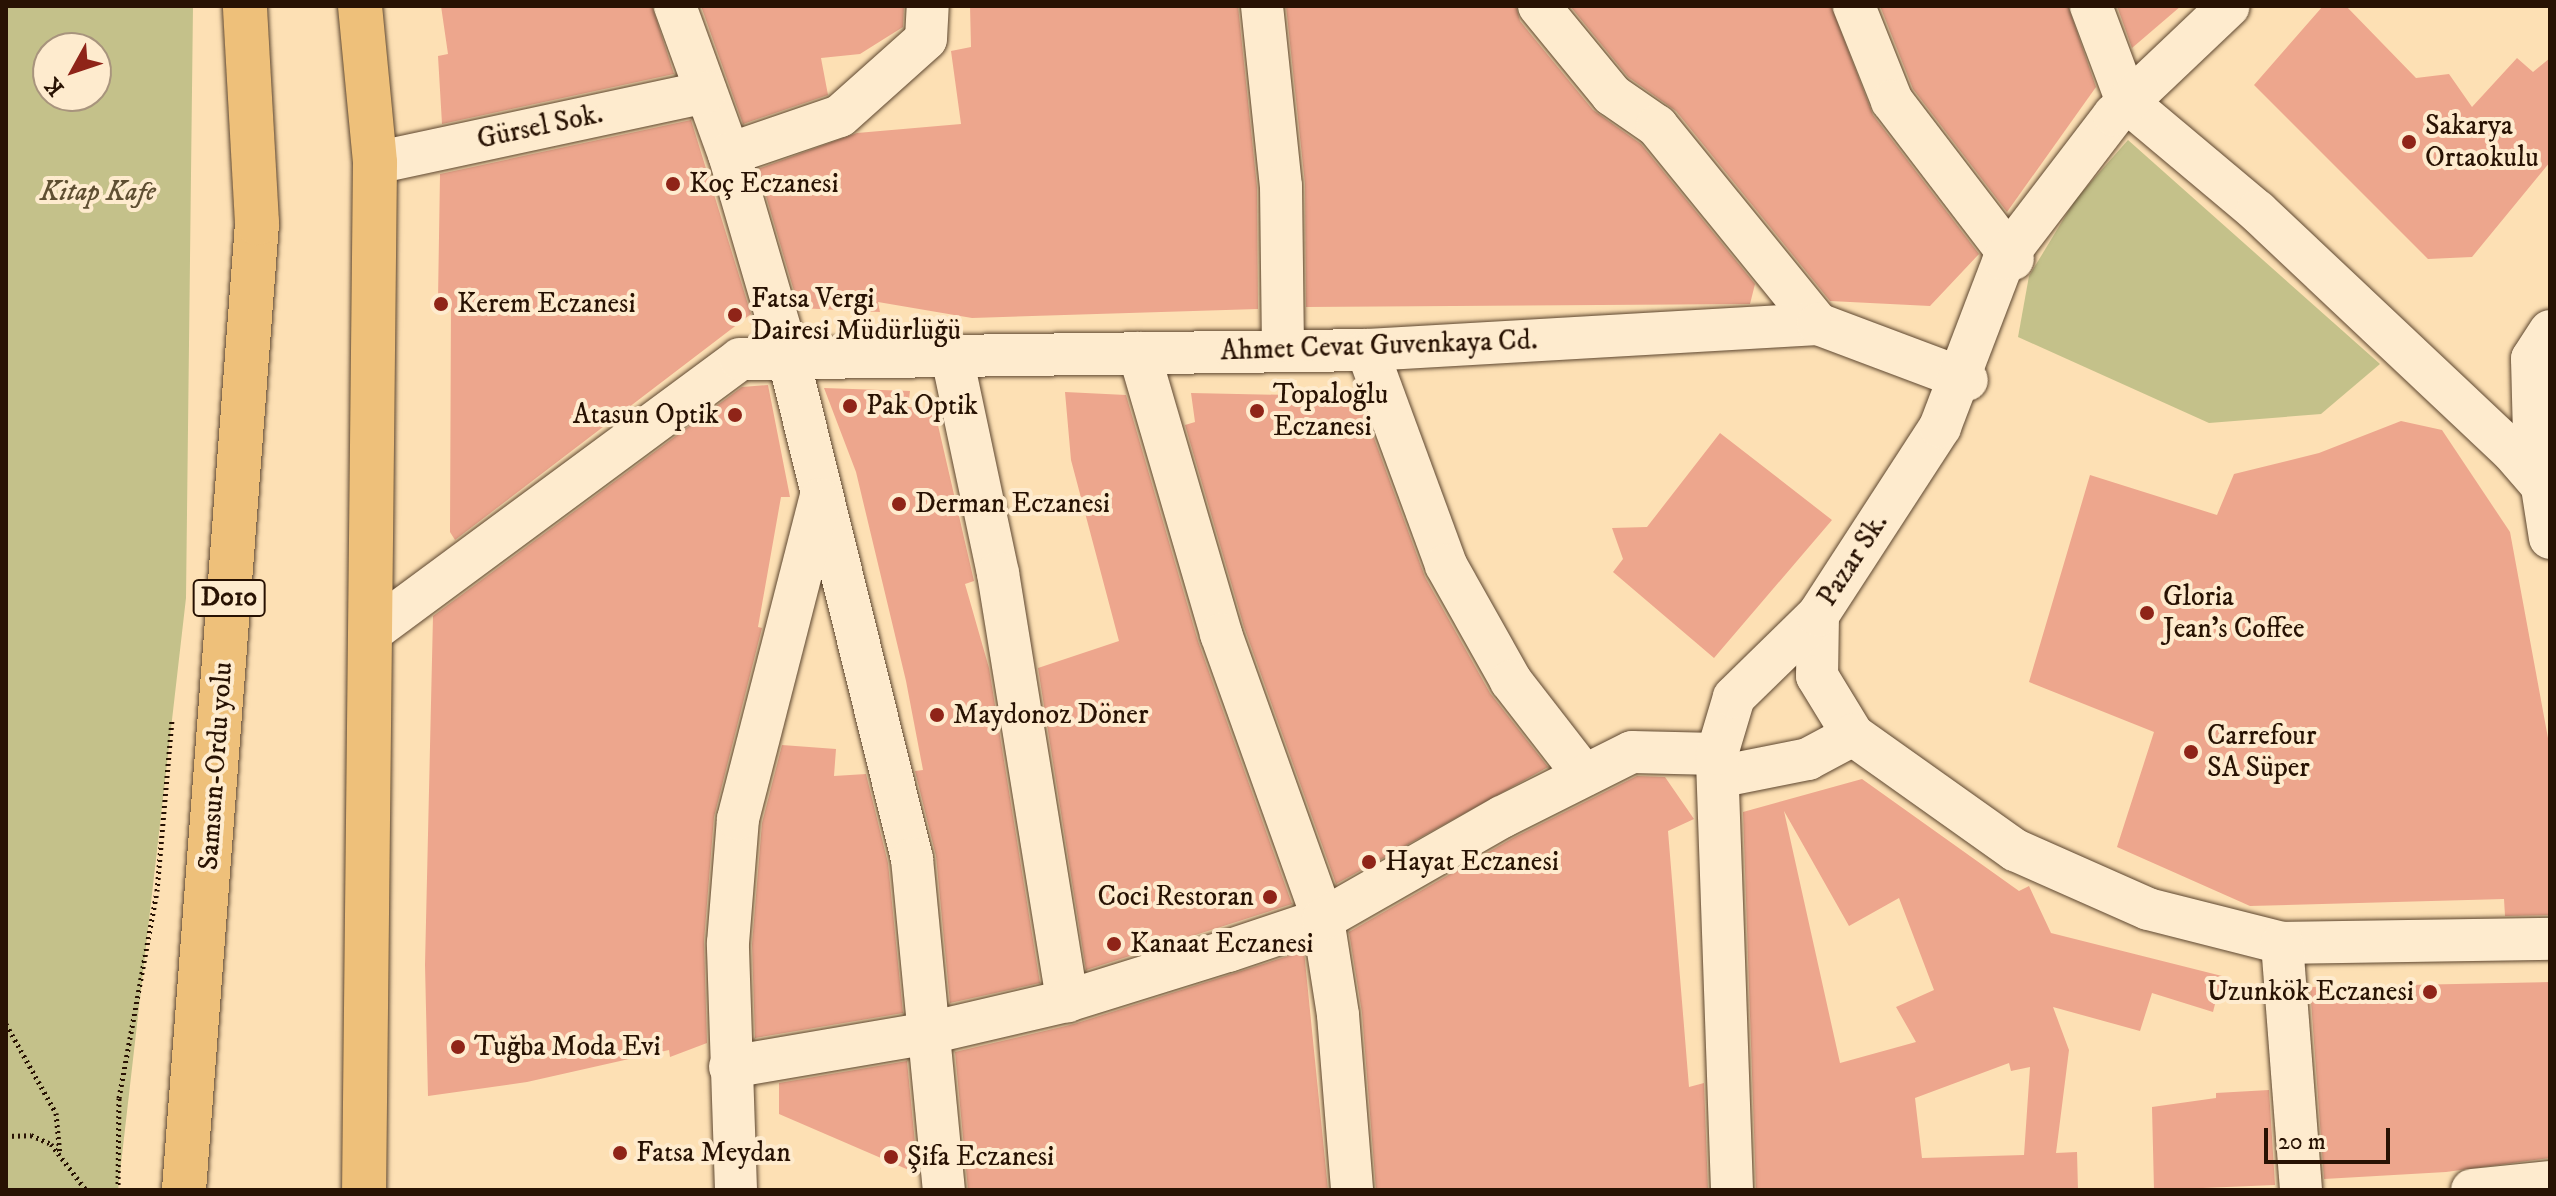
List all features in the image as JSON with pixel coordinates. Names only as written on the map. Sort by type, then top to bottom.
[{"type":"highway","name":"Samsun-Ordu yolu","points":[[184,1190],[257,223],[245,6]]},
{"type":"highway","points":[[360,6],[375,163],[364,1190]]},
{"type":"street","points":[[675,6],[729,154],[788,356],[912,859],[944,1190]]},
{"type":"street","points":[[729,154],[840,116],[926,39],[928,6]]},
{"type":"street","points":[[1262,6],[1281,186],[1283,350]]},
{"type":"street","points":[[1539,6],[1612,95],[1657,126],[1818,324]]},
{"type":"street","points":[[1854,6],[1892,101],[2011,256]]},
{"type":"street","points":[[2091,6],[2130,104],[2257,211],[2510,449],[2542,486]]},
{"type":"street","name":"Pazar Sk.","points":[[1732,1190],[1717,766],[1734,697],[1818,621],[1940,427],[1963,378],[2011,256],[2130,104],[2229,6]]},
{"type":"street","points":[[2130,104],[2241,6]]},
{"type":"street","name":"Gürsel Sok.","points":[[375,163],[705,92]]},
{"type":"street","name":"Ahmet Cevat Guvenkaya Cd.","points":[[370,633],[740,359],[1367,350],[1818,324],[1963,378]]},
{"type":"street","points":[[2550,331],[2532,359],[2542,486],[2550,538]]},
{"type":"street","points":[[1367,350],[1446,565],[1511,681],[1584,775]]},
{"type":"street","points":[[1139,353],[1221,634],[1323,919],[1352,1190]]},
{"type":"street","points":[[952,357],[998,573],[1067,1001]]},
{"type":"street","points":[[736,1190],[728,943],[738,819],[822,494]]},
{"type":"street","points":[[1818,621],[1817,676],[1853,735],[2015,850],[2148,909],[2282,943],[2550,939]]},
{"type":"street","points":[[730,1067],[929,1033],[1067,1001],[1323,919],[1584,775],[1632,752],[1717,766],[1808,759],[1853,735]]},
{"type":"street","points":[[2282,943],[2301,1190]]},
{"type":"street","points":[[2472,1190],[2550,1182]]},
{"type":"path","points":[[118,1190],[119,1098],[157,891],[173,706]]},
{"type":"path","points":[[6,1024],[56,1113],[60,1155]]},
{"type":"path","points":[[6,1136],[31,1135],[60,1155],[86,1190]]},
{"type":"green space","name":"Kitap Kafe","points":[[6,6],[193,6],[186,598],[118,1190],[6,1190]]},
{"type":"green space","points":[[2128,140],[2380,364],[2321,414],[2209,423],[2018,337],[2029,276],[2075,200]]},
{"type":"building","points":[[441,6],[652,6],[674,74],[442,124],[438,56],[448,54]]},
{"type":"building","points":[[701,6],[904,6],[903,27],[860,54],[821,58],[828,95],[743,124]]},
{"type":"building","points":[[970,6],[1238,6],[1257,187],[1258,309],[972,318],[878,302],[880,312],[799,308],[758,169],[857,133],[961,124],[951,51],[971,47]]},
{"type":"building","points":[[1286,6],[1516,6],[1520,21],[1593,110],[1641,144],[1755,284],[1750,304],[1306,307],[1305,184]]},
{"type":"building","points":[[1570,6],[1831,6],[1873,115],[1979,254],[1930,306],[1830,301],[1676,111],[1628,77]]},
{"type":"building","points":[[1880,6],[2068,6],[2096,87],[2007,212],[1913,89]]},
{"type":"building","points":[[2117,6],[2181,6],[2132,48]]},
{"type":"building","points":[[2323,6],[2346,6],[2416,78],[2449,74],[2472,107],[2517,58],[2533,72],[2550,58],[2550,162],[2472,257],[2428,259],[2254,85]]},
{"type":"building","points":[[691,120],[751,314],[455,540],[450,532],[451,299],[438,299],[440,174]]},
{"type":"building","points":[[768,385],[790,497],[781,497],[758,627],[762,628],[714,817],[704,941],[707,1043],[670,1057],[669,1050],[527,1082],[428,1096],[425,965],[433,616],[742,387]]},
{"type":"building","points":[[824,388],[910,391],[908,407],[934,408],[974,581],[965,584],[989,668],[1040,983],[950,1003],[936,856],[915,771],[923,770],[906,681],[856,472]]},
{"type":"building","points":[[1356,389],[1425,577],[1490,693],[1548,767],[1336,884],[1244,627],[1185,425],[1195,422],[1191,393],[1289,395]]},
{"type":"building","points":[[1065,392],[1126,395],[1198,641],[1292,904],[1086,970],[1038,668],[1119,641],[1071,460]]},
{"type":"building","points":[[2401,421],[2442,430],[2510,532],[2550,749],[2550,915],[2505,916],[2504,899],[2250,906],[2117,847],[2154,732],[2029,682],[2090,475],[2217,515],[2234,474],[2319,453]]},
{"type":"building","points":[[1720,433],[1832,520],[1714,658],[1613,572],[1623,559],[1612,528],[1647,527]]},
{"type":"building","points":[[782,745],[836,749],[834,776],[866,774],[888,863],[903,1013],[755,1038],[752,944],[762,823]]},
{"type":"building","points":[[1637,776],[1665,777],[1694,819],[1668,831],[1689,1087],[1704,1083],[1708,1190],[1376,1190],[1362,1013],[1349,932],[1513,838]]},
{"type":"building","points":[[1862,779],[2019,891],[2029,886],[2051,933],[2222,976],[2213,1012],[2152,993],[2140,1031],[2053,1007],[2069,1050],[2056,1153],[2077,1152],[2078,1190],[1756,1190],[1743,812]],"holes":[[[1784,811],[1849,926],[1899,898],[1934,990],[1896,1007],[1916,1042],[1840,1063]],[[2009,1063],[2011,1071],[2030,1067],[2024,1155],[1922,1158],[1915,1098]]]},
{"type":"building","points":[[1304,951],[1328,1190],[968,1190],[955,1052],[1074,1024]]},
{"type":"building","points":[[2550,982],[2550,1158],[2446,1172],[2324,1179],[2310,987]]},
{"type":"building","points":[[907,1061],[918,1174],[779,1114],[779,1083]]},
{"type":"building","points":[[2269,1090],[2275,1185],[2154,1190],[2152,1107],[2216,1098],[2216,1093]]},
{"type":"place","name":"Sakarya Ortaokulu","points":[[2409,142]]},
{"type":"place","name":"Koç Eczanesi","points":[[673,184]]},
{"type":"place","name":"Kerem Eczanesi","points":[[441,304]]},
{"type":"place","name":"Fatsa Vergi Dairesi Müdürlüğü","points":[[735,315]]},
{"type":"place","name":"Pak Optik","points":[[850,406]]},
{"type":"place","name":"Topaloğlu Eczanesi","points":[[1257,411]]},
{"type":"place","name":"Atasun Optik","points":[[735,415]]},
{"type":"place","name":"Derman Eczanesi","points":[[899,504]]},
{"type":"place","name":"Gloria Jean's Coffee","points":[[2147,613]]},
{"type":"place","name":"Maydonoz Döner","points":[[937,715]]},
{"type":"place","name":"Carrefour SA Süper","points":[[2191,752]]},
{"type":"place","name":"Hayat Eczanesi","points":[[1369,862]]},
{"type":"place","name":"Coci Restoran","points":[[1270,897]]},
{"type":"place","name":"Kanaat Eczanesi","points":[[1114,944]]},
{"type":"place","name":"Uzunkök Eczanesi","points":[[2430,992]]},
{"type":"place","name":"Tuğba Moda Evi","points":[[458,1047]]},
{"type":"place","name":"Fatsa Meydan","points":[[620,1153]]},
{"type":"place","name":"Şifa Eczanesi","points":[[891,1157]]}]
